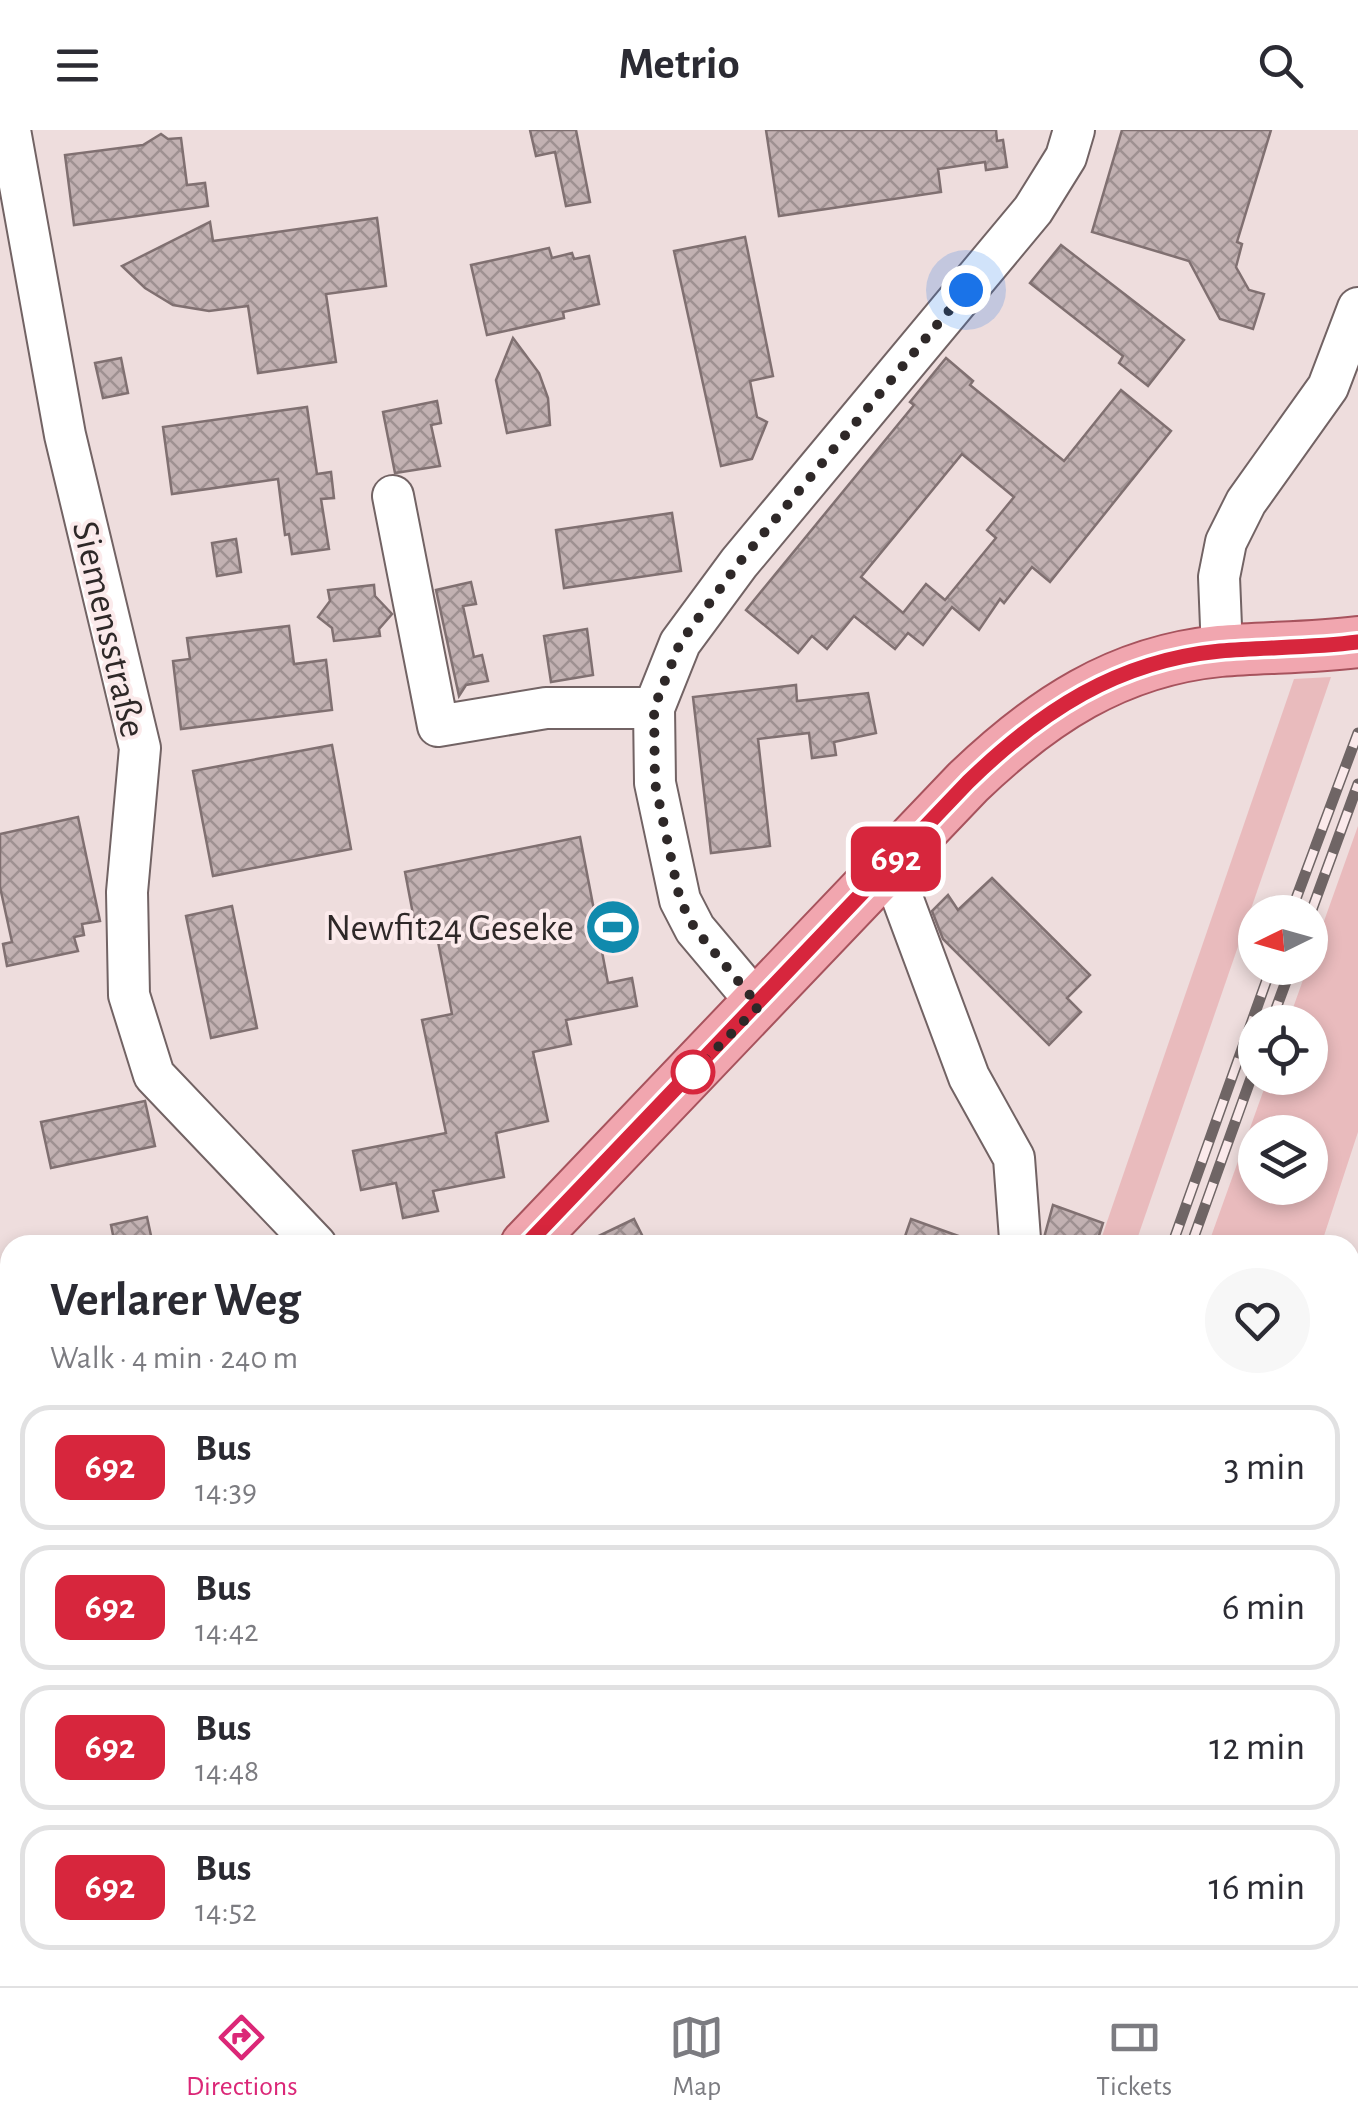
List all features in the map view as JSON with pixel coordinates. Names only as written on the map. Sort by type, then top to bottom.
[{"type":"main road","points":[[536,1235],[759,1006],[968,782],[1040,717],[1083,690],[1177,656],[1341,644]]},
{"type":"street","name":"Siemensstraße","points":[[10,130],[65,435],[140,748],[126,892],[129,995],[154,1076],[306,1235]]},
{"type":"street","points":[[759,1006],[695,929],[680,900],[655,783],[654,708],[680,643],[739,563],[1033,210],[1066,158],[1074,130]]},
{"type":"street","points":[[1222,651],[1220,576],[1226,542],[1246,502],[1328,387],[1358,308]]},
{"type":"street","points":[[393,496],[438,726],[546,708],[654,708]]},
{"type":"street","points":[[890,865],[969,1077],[1014,1158],[1020,1235]]},
{"type":"shaded area","points":[[1331,677],[1256,895],[1238,895],[1238,947],[1138,1235],[1102,1235],[1294,679]]},
{"type":"shaded area","points":[[1358,826],[1358,1132],[1324,1235],[1212,1235],[1238,1162],[1238,1205],[1328,1205],[1328,1115],[1255,1115],[1262,1095],[1328,1095],[1328,1005],[1294,1005],[1301,985],[1328,985],[1328,910]]},
{"type":"building","points":[[530,130],[576,130],[590,202],[566,206],[555,152],[536,156]]},
{"type":"building","points":[[766,130],[996,130],[997,141],[1003,140],[1007,167],[986,170],[985,162],[938,169],[941,192],[779,216]]},
{"type":"building","points":[[1122,130],[1271,130],[1237,242],[1242,244],[1236,267],[1249,290],[1264,294],[1253,329],[1220,319],[1189,261],[1092,232]]},
{"type":"building","points":[[161,134],[168,139],[181,138],[187,185],[205,183],[208,206],[74,225],[65,155],[143,145]]},
{"type":"building","points":[[377,218],[386,286],[326,294],[336,362],[258,373],[248,306],[209,311],[173,305],[145,288],[122,266],[210,222],[213,241]]},
{"type":"building","points":[[745,237],[773,376],[750,381],[757,417],[767,422],[752,459],[721,466],[674,251]]},
{"type":"building","points":[[1061,245],[1184,340],[1148,386],[1119,363],[1123,356],[1030,283]]},
{"type":"building","points":[[549,248],[552,258],[572,253],[574,259],[589,256],[599,304],[563,312],[564,318],[487,335],[471,265]]},
{"type":"building","points":[[513,338],[539,373],[548,398],[550,425],[507,433],[496,380]]},
{"type":"building","points":[[121,358],[128,393],[103,398],[95,363]]},
{"type":"building","points":[[946,358],[973,381],[970,385],[1064,461],[1121,390],[1171,431],[1050,582],[1032,567],[1004,603],[1000,599],[979,630],[952,607],[923,645],[908,633],[895,649],[854,616],[827,649],[812,636],[798,653],[746,610],[914,405],[910,402]],"holes":[[[962,454],[1014,497],[987,530],[996,538],[945,600],[926,584],[903,613],[861,577]]]},
{"type":"building","points":[[437,401],[441,423],[431,425],[440,466],[395,473],[383,412]]},
{"type":"building","points":[[307,407],[317,474],[331,472],[334,498],[321,499],[329,549],[292,554],[289,534],[285,535],[278,479],[172,494],[163,427]]},
{"type":"building","points":[[672,513],[681,571],[564,588],[556,530]]},
{"type":"building","points":[[236,539],[241,572],[217,576],[212,543]]},
{"type":"building","points":[[471,582],[476,604],[463,606],[474,657],[482,655],[488,681],[466,685],[459,696],[436,590]]},
{"type":"building","points":[[374,585],[375,596],[392,614],[379,629],[380,636],[334,641],[332,628],[318,617],[330,601],[328,590]]},
{"type":"building","points":[[289,626],[294,664],[326,660],[332,710],[181,729],[173,661],[190,659],[187,638]]},
{"type":"building","points":[[587,629],[593,675],[551,682],[544,636]]},
{"type":"building","points":[[796,685],[797,701],[868,693],[876,733],[834,742],[836,755],[812,758],[809,733],[758,739],[770,846],[711,853],[693,697]]},
{"type":"building","points":[[332,745],[351,849],[213,876],[193,771]]},
{"type":"building","points":[[78,817],[100,921],[82,924],[84,935],[74,937],[78,951],[7,966],[3,944],[12,942],[0,887],[0,834]]},
{"type":"building","points":[[580,837],[608,983],[632,978],[637,1006],[566,1020],[571,1044],[533,1052],[548,1121],[496,1133],[504,1177],[433,1191],[438,1211],[403,1218],[396,1183],[361,1190],[353,1151],[446,1133],[422,1020],[452,1014],[435,926],[416,930],[405,872]]},
{"type":"building","points":[[992,878],[1090,975],[1067,998],[1081,1012],[1049,1045],[943,939],[932,911],[948,895],[958,910]]},
{"type":"building","points":[[232,906],[257,1028],[211,1038],[186,916]]},
{"type":"building","points":[[145,1101],[155,1146],[51,1168],[41,1122]]},
{"type":"building","points":[[1053,1205],[1103,1223],[1099,1235],[1045,1235]]},
{"type":"building","points":[[147,1217],[151,1235],[113,1235],[111,1225]]},
{"type":"building","points":[[634,1219],[642,1235],[601,1235]]},
{"type":"building","points":[[911,1219],[956,1235],[905,1235]]},
{"type":"railway","points":[[1297,895],[1358,733]]},
{"type":"railway","points":[[1317,895],[1358,784]]},
{"type":"railway","points":[[1176,1235],[1265,985]]},
{"type":"railway","points":[[1277,1005],[1285,985]]},
{"type":"railway","points":[[1195,1235],[1245,1095]]},
{"type":"bus line","name":"692","points":[[536,1235],[759,1006],[968,782],[1040,717],[1083,690],[1177,656],[1358,642]]},
{"type":"place","name":"Newfit24 Geseke","points":[[613,927]]},
{"type":"route","points":[[693,1072],[759,1006],[695,929],[680,900],[655,783],[654,708],[680,643],[739,563],[966,290]]}]
